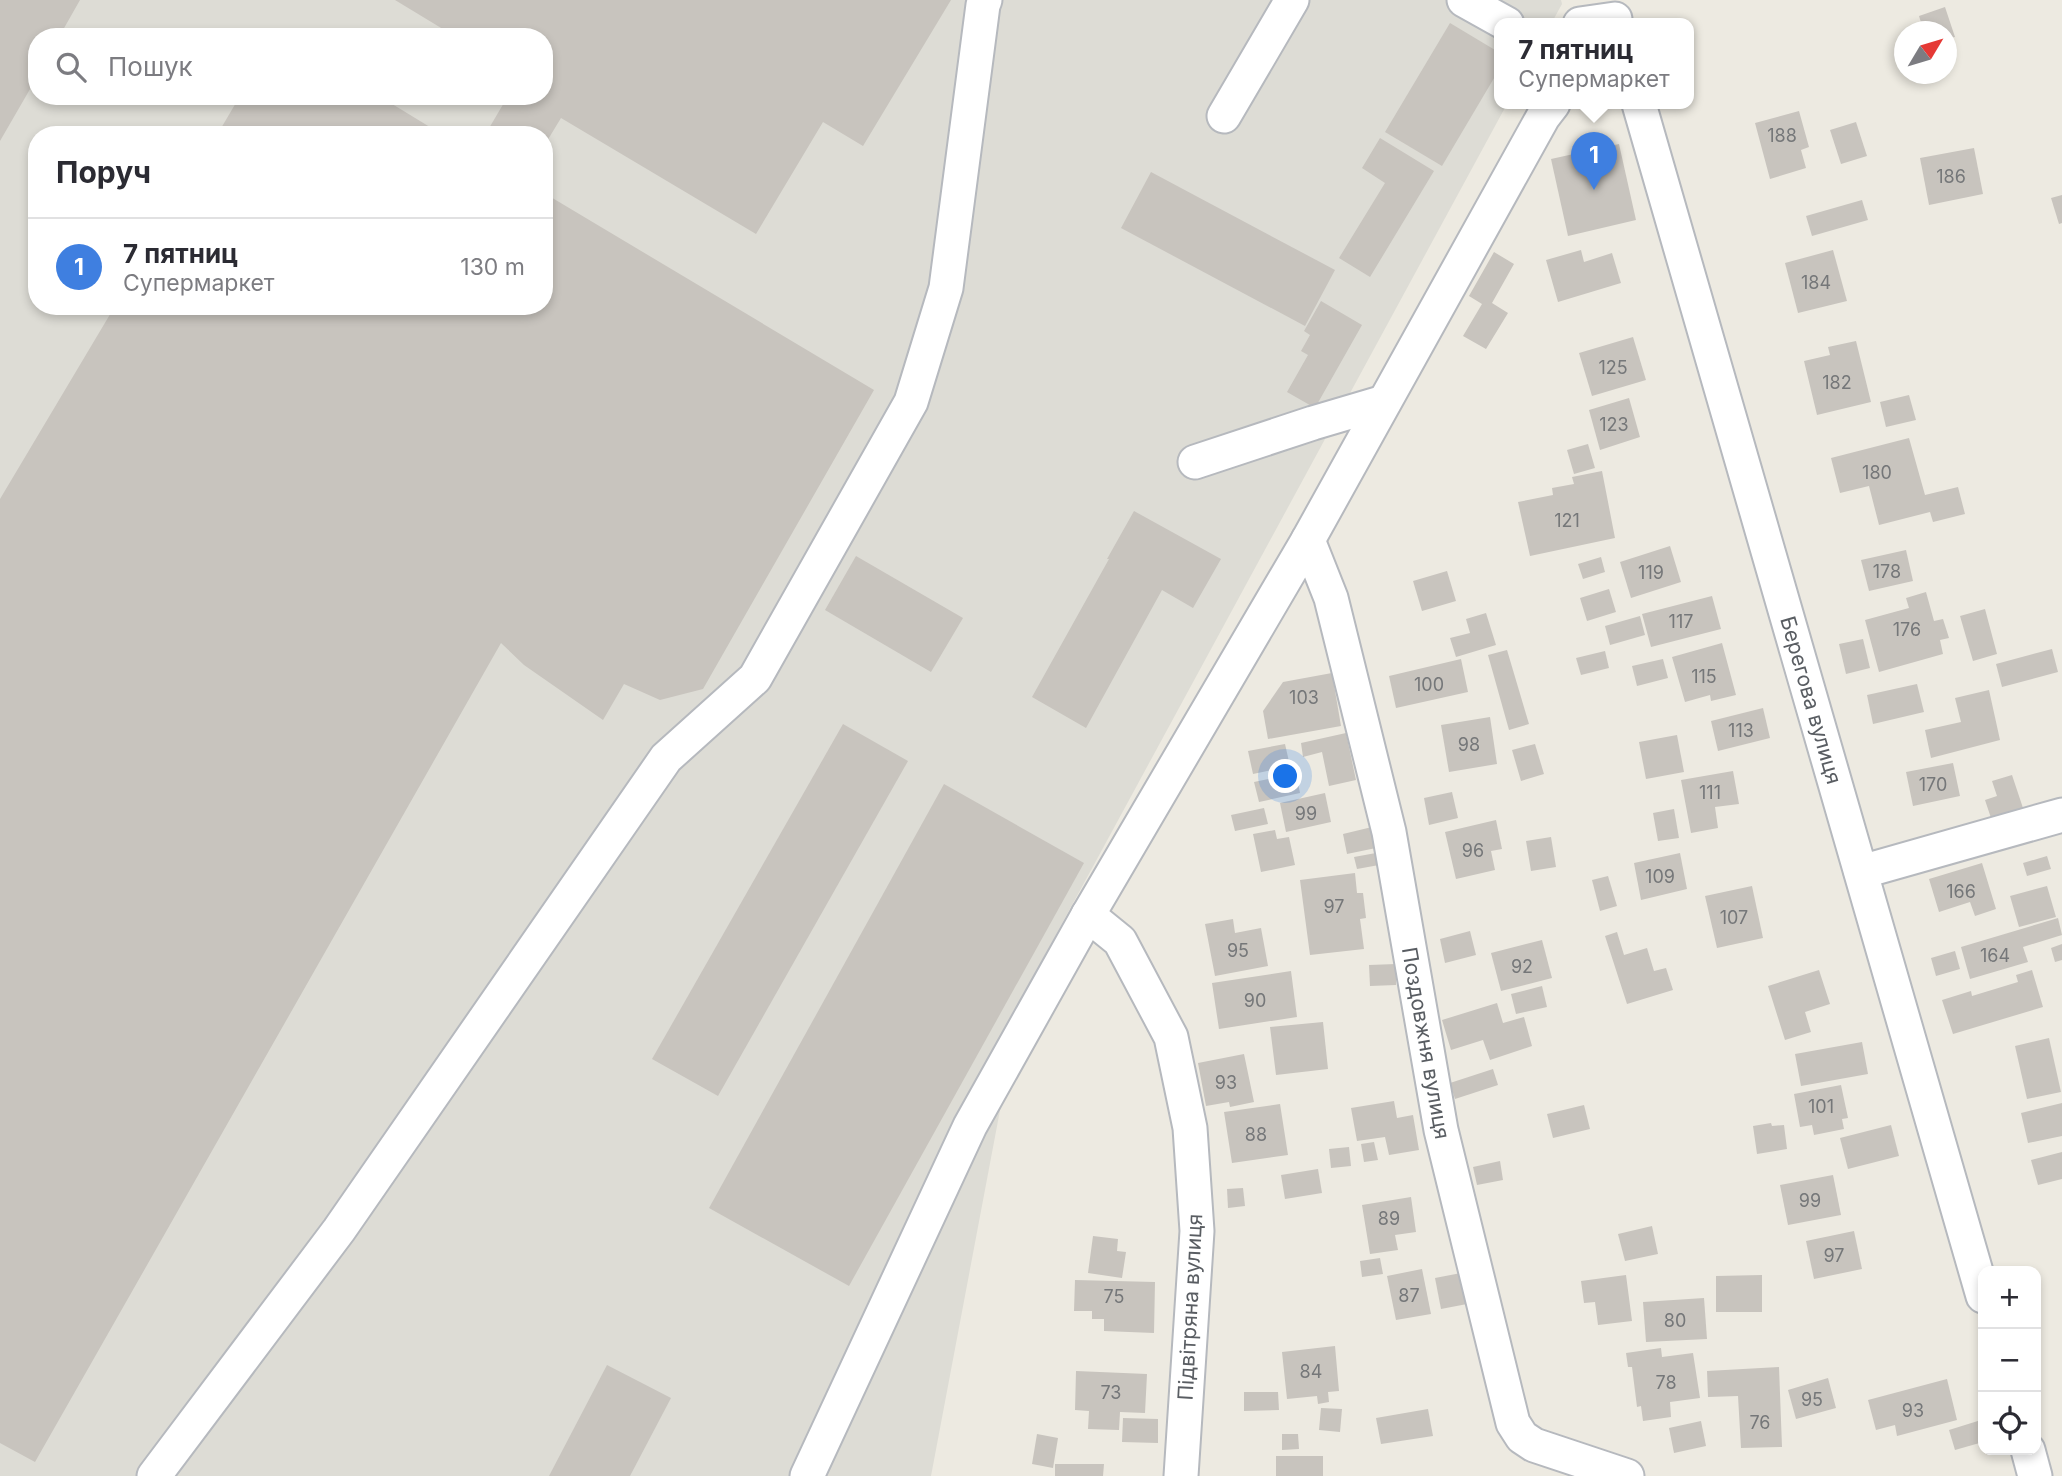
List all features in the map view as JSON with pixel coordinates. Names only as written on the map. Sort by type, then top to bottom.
[{"type":"street","points":[[154,1476],[339,1230],[666,758],[755,678],[911,402],[946,288],[985,0]]},
{"type":"street","points":[[1224,116],[1292,0]]},
{"type":"street","points":[[1464,0],[1496,18]]},
{"type":"street","points":[[807,1476],[970,1126],[1088,915],[1308,540],[1549,109]]},
{"type":"street","name":"Берегова вулиця","points":[[1640,109],[1978,1279]]},
{"type":"street","points":[[1195,462],[1384,402]]},
{"type":"street","name":"Поздовжня вулиця","points":[[1308,540],[1331,598],[1390,832],[1441,1130],[1513,1423],[1522,1437],[1534,1445],[1627,1476]]},
{"type":"street","points":[[1861,873],[2062,815]]},
{"type":"street","name":"Підвітряна вулиця","points":[[1088,915],[1120,941],[1171,1037],[1190,1128],[1197,1231],[1181,1476]]},
{"type":"street","points":[[2029,1455],[2035,1476]]},
{"type":"shaded area","points":[[0,0],[1561,0],[1562,4],[1554,18],[1494,18],[1494,109],[1504,109],[1021,999],[931,1476],[0,1476]]},
{"type":"building","points":[[0,0],[80,0],[64,28],[28,28],[28,93],[0,141]]},
{"type":"building","points":[[395,0],[951,0],[863,146],[823,122],[756,234],[561,118],[553,131],[553,126],[490,126],[503,105],[553,105],[553,28],[441,28]]},
{"type":"building","points":[[1945,7],[1950,21],[1921,21],[1919,16]]},
{"type":"building","points":[[1450,23],[1494,49],[1494,78],[1442,166],[1385,132]]},
{"type":"building","points":[[235,105],[394,105],[428,126],[222,126]]},
{"type":"building","points":[[1799,111],[1809,147],[1801,150],[1806,168],[1770,179],[1755,123]]},
{"type":"building","points":[[1856,122],[1867,156],[1841,164],[1830,130]]},
{"type":"building","points":[[1380,138],[1434,171],[1370,277],[1339,258],[1385,183],[1362,168]]},
{"type":"building","points":[[1619,144],[1636,220],[1568,236],[1551,159]]},
{"type":"building","points":[[1974,148],[1983,194],[1929,205],[1920,158]]},
{"type":"building","points":[[1151,172],[1335,270],[1305,326],[1121,228]]},
{"type":"building","points":[[2062,195],[2062,223],[2059,224],[2051,198]]},
{"type":"building","points":[[553,198],[874,390],[703,689],[660,700],[624,684],[603,720],[524,665],[501,643],[35,1462],[0,1443],[0,499],[110,315],[553,315]]},
{"type":"building","points":[[1862,200],[1868,220],[1812,236],[1806,216]]},
{"type":"building","points":[[1581,250],[1584,262],[1612,253],[1621,283],[1558,302],[1546,260]]},
{"type":"building","points":[[1833,250],[1847,301],[1798,313],[1785,263]]},
{"type":"building","points":[[1494,252],[1514,264],[1492,303],[1508,313],[1486,349],[1463,336],[1482,304],[1469,296]]},
{"type":"building","points":[[1321,301],[1362,325],[1315,408],[1287,392],[1308,355],[1301,351],[1310,335],[1304,331]]},
{"type":"building","points":[[1633,337],[1646,380],[1592,396],[1579,353]]},
{"type":"building","points":[[1856,341],[1871,402],[1817,415],[1804,361],[1830,355],[1828,347]]},
{"type":"building","points":[[1909,395],[1916,420],[1886,427],[1880,402]]},
{"type":"building","points":[[1629,398],[1640,437],[1600,450],[1589,410]]},
{"type":"building","points":[[1909,438],[1925,495],[1958,487],[1965,514],[1933,522],[1930,512],[1879,525],[1869,486],[1840,493],[1831,458]]},
{"type":"building","points":[[1588,444],[1595,468],[1574,474],[1567,450]]},
{"type":"building","points":[[1602,471],[1615,538],[1530,556],[1518,502],[1553,495],[1552,488],[1574,484],[1572,477]]},
{"type":"building","points":[[1134,511],[1221,559],[1193,608],[1162,590],[1086,728],[1032,697]]},
{"type":"building","points":[[1670,546],[1681,582],[1631,598],[1620,562]]},
{"type":"building","points":[[1906,550],[1913,581],[1869,591],[1861,560]]},
{"type":"building","points":[[856,556],[963,618],[931,672],[825,610]]},
{"type":"building","points":[[1601,557],[1605,572],[1583,579],[1578,564]]},
{"type":"building","points":[[1447,571],[1456,601],[1422,611],[1413,581]]},
{"type":"building","points":[[1609,589],[1616,612],[1587,621],[1580,598]]},
{"type":"building","points":[[1926,592],[1934,621],[1943,619],[1949,638],[1940,640],[1943,654],[1879,672],[1865,620],[1909,608],[1906,598]]},
{"type":"building","points":[[1712,596],[1721,629],[1651,647],[1642,614]]},
{"type":"building","points":[[1985,609],[1997,654],[1973,661],[1960,616]]},
{"type":"building","points":[[1486,613],[1496,645],[1456,657],[1450,638],[1470,633],[1466,619]]},
{"type":"building","points":[[1640,616],[1645,635],[1610,645],[1605,626]]},
{"type":"building","points":[[1863,639],[1870,668],[1846,674],[1839,644]]},
{"type":"building","points":[[1722,643],[1736,695],[1711,701],[1710,695],[1685,702],[1672,657]]},
{"type":"building","points":[[2052,649],[2058,672],[2002,687],[1996,664]]},
{"type":"building","points":[[1507,650],[1529,724],[1509,730],[1488,655]]},
{"type":"building","points":[[1605,651],[1609,668],[1581,675],[1576,658]]},
{"type":"building","points":[[1461,659],[1468,692],[1396,708],[1389,676]]},
{"type":"building","points":[[1663,659],[1668,678],[1637,686],[1632,666]]},
{"type":"building","points":[[1332,673],[1341,726],[1268,739],[1263,711],[1283,682]]},
{"type":"building","points":[[1917,684],[1924,712],[1873,724],[1867,695]]},
{"type":"building","points":[[1989,690],[2000,740],[1931,758],[1925,730],[1961,722],[1955,698]]},
{"type":"building","points":[[1763,708],[1770,738],[1718,751],[1711,721]]},
{"type":"building","points":[[1490,717],[1497,764],[1449,772],[1441,725]]},
{"type":"building","points":[[843,724],[908,761],[718,1096],[652,1059]]},
{"type":"building","points":[[1346,733],[1356,780],[1329,786],[1322,752],[1303,757],[1301,743]]},
{"type":"building","points":[[1677,735],[1684,772],[1646,779],[1639,742]]},
{"type":"building","points":[[1285,744],[1290,766],[1253,774],[1248,751]]},
{"type":"building","points":[[1535,744],[1544,774],[1521,781],[1512,750]]},
{"type":"building","points":[[1953,763],[1960,796],[1913,806],[1906,772]]},
{"type":"building","points":[[1733,771],[1739,804],[1715,807],[1718,828],[1691,833],[1681,780]]},
{"type":"building","points":[[1296,773],[1300,793],[1259,802],[1254,782]]},
{"type":"building","points":[[2012,775],[2023,808],[1991,818],[1985,800],[1997,796],[1992,781]]},
{"type":"building","points":[[944,784],[1084,863],[849,1286],[709,1208]]},
{"type":"building","points":[[1452,792],[1458,818],[1429,825],[1424,798]]},
{"type":"building","points":[[1325,793],[1331,822],[1286,832],[1280,803]]},
{"type":"building","points":[[1264,808],[1268,824],[1235,831],[1231,815]]},
{"type":"building","points":[[1674,809],[1679,838],[1658,841],[1653,813]]},
{"type":"building","points":[[1496,820],[1502,849],[1491,851],[1495,870],[1456,879],[1445,832]]},
{"type":"building","points":[[1372,827],[1376,848],[1347,854],[1343,834]]},
{"type":"building","points":[[1275,830],[1277,839],[1289,837],[1295,865],[1261,872],[1253,834]]},
{"type":"building","points":[[1551,837],[1556,867],[1531,871],[1526,841]]},
{"type":"building","points":[[1376,853],[1379,865],[1357,869],[1354,857]]},
{"type":"building","points":[[1680,853],[1687,889],[1641,900],[1634,863]]},
{"type":"building","points":[[2047,856],[2051,869],[2027,876],[2023,863]]},
{"type":"building","points":[[1982,863],[1996,909],[1975,916],[1970,902],[1939,912],[1929,879]]},
{"type":"building","points":[[1355,873],[1357,893],[1363,893],[1366,918],[1360,919],[1364,949],[1310,955],[1300,880]]},
{"type":"building","points":[[1608,876],[1617,906],[1600,911],[1592,880]]},
{"type":"building","points":[[1752,886],[1763,938],[1717,948],[1705,896]]},
{"type":"building","points":[[2047,886],[2056,917],[2019,927],[2010,896]]},
{"type":"building","points":[[2058,918],[2062,935],[2023,947],[2028,962],[1970,979],[1961,947]]},
{"type":"building","points":[[1233,919],[1235,933],[1261,928],[1268,966],[1215,976],[1205,924]]},
{"type":"building","points":[[1470,931],[1476,955],[1445,963],[1440,939]]},
{"type":"building","points":[[1617,932],[1624,955],[1647,948],[1654,971],[1666,968],[1673,990],[1627,1004],[1605,936]]},
{"type":"building","points":[[1542,940],[1552,978],[1501,991],[1491,953]]},
{"type":"building","points":[[2062,944],[2062,960],[2055,962],[2051,948]]},
{"type":"building","points":[[1955,951],[1960,969],[1936,976],[1931,958]]},
{"type":"building","points":[[1396,964],[1396,985],[1370,986],[1369,965]]},
{"type":"building","points":[[1819,970],[1830,1004],[1805,1012],[1811,1032],[1785,1040],[1768,986]]},
{"type":"building","points":[[2032,970],[2043,1007],[1953,1034],[1942,1000],[1971,991],[1972,996],[2018,982],[2016,975]]},
{"type":"building","points":[[1291,971],[1297,1017],[1219,1029],[1212,983]]},
{"type":"building","points":[[1542,986],[1547,1007],[1516,1014],[1511,994]]},
{"type":"building","points":[[1497,1003],[1503,1023],[1524,1017],[1532,1046],[1490,1060],[1483,1040],[1451,1050],[1442,1020]]},
{"type":"building","points":[[1323,1022],[1328,1069],[1276,1075],[1270,1027]]},
{"type":"building","points":[[2049,1038],[2061,1092],[2027,1099],[2015,1046]]},
{"type":"building","points":[[1862,1042],[1868,1074],[1801,1086],[1795,1054]]},
{"type":"building","points":[[1244,1054],[1254,1102],[1230,1107],[1229,1102],[1206,1106],[1198,1063]]},
{"type":"building","points":[[1493,1069],[1498,1085],[1455,1099],[1450,1083]]},
{"type":"building","points":[[1841,1085],[1848,1118],[1842,1119],[1844,1129],[1814,1135],[1812,1125],[1800,1127],[1794,1094]]},
{"type":"building","points":[[1394,1101],[1397,1118],[1413,1115],[1419,1150],[1389,1155],[1385,1137],[1357,1141],[1351,1108]]},
{"type":"building","points":[[2062,1103],[2062,1136],[2028,1143],[2021,1113]]},
{"type":"building","points":[[1280,1104],[1288,1155],[1232,1163],[1224,1112]]},
{"type":"building","points":[[1584,1105],[1590,1129],[1553,1138],[1547,1114]]},
{"type":"building","points":[[1771,1123],[1772,1126],[1784,1125],[1787,1149],[1757,1154],[1753,1126]]},
{"type":"building","points":[[1891,1125],[1899,1156],[1848,1169],[1840,1138]]},
{"type":"building","points":[[1374,1142],[1378,1160],[1364,1162],[1361,1144]]},
{"type":"building","points":[[1349,1147],[1351,1166],[1331,1168],[1329,1149]]},
{"type":"building","points":[[2062,1152],[2062,1179],[2038,1185],[2031,1160]]},
{"type":"building","points":[[1500,1161],[1503,1180],[1477,1185],[1473,1167]]},
{"type":"building","points":[[1318,1169],[1322,1193],[1285,1199],[1281,1175]]},
{"type":"building","points":[[1833,1175],[1841,1215],[1788,1225],[1780,1185]]},
{"type":"building","points":[[1243,1188],[1245,1206],[1228,1208],[1227,1189]]},
{"type":"building","points":[[1411,1197],[1416,1232],[1395,1235],[1398,1250],[1370,1254],[1362,1205]]},
{"type":"building","points":[[1652,1226],[1658,1254],[1625,1261],[1618,1234]]},
{"type":"building","points":[[1854,1231],[1862,1269],[1814,1279],[1806,1241]]},
{"type":"building","points":[[1093,1236],[1118,1239],[1117,1251],[1126,1252],[1122,1278],[1088,1273]]},
{"type":"building","points":[[1380,1258],[1383,1274],[1362,1277],[1360,1261]]},
{"type":"building","points":[[1422,1269],[1431,1314],[1396,1320],[1387,1276]]},
{"type":"building","points":[[1461,1273],[1467,1304],[1441,1309],[1435,1278]]},
{"type":"building","points":[[1626,1275],[1632,1321],[1598,1325],[1595,1302],[1584,1303],[1581,1281]]},
{"type":"building","points":[[1762,1275],[1762,1312],[1716,1312],[1716,1276]]},
{"type":"building","points":[[1075,1280],[1155,1282],[1154,1333],[1104,1331],[1104,1319],[1092,1319],[1092,1311],[1074,1311]]},
{"type":"building","points":[[1704,1298],[1707,1339],[1646,1342],[1643,1302]]},
{"type":"building","points":[[1335,1346],[1339,1391],[1328,1392],[1329,1402],[1318,1404],[1317,1396],[1287,1399],[1282,1352]]},
{"type":"building","points":[[1661,1348],[1662,1357],[1693,1353],[1700,1398],[1670,1402],[1671,1417],[1643,1421],[1641,1406],[1637,1407],[1632,1367],[1628,1367],[1626,1353]]},
{"type":"building","points":[[607,1365],[671,1398],[630,1476],[549,1476]]},
{"type":"building","points":[[1779,1367],[1782,1447],[1741,1448],[1738,1396],[1708,1397],[1707,1371]]},
{"type":"building","points":[[1076,1371],[1147,1374],[1145,1413],[1120,1412],[1119,1430],[1088,1429],[1089,1411],[1075,1410]]},
{"type":"building","points":[[1828,1378],[1836,1408],[1796,1419],[1788,1390]]},
{"type":"building","points":[[1947,1379],[1957,1420],[1897,1436],[1895,1425],[1876,1430],[1868,1400]]},
{"type":"building","points":[[1244,1392],[1278,1392],[1279,1410],[1244,1411]]},
{"type":"building","points":[[1321,1408],[1342,1409],[1340,1432],[1319,1430]]},
{"type":"building","points":[[1428,1409],[1433,1436],[1381,1444],[1376,1418]]},
{"type":"building","points":[[1123,1418],[1158,1419],[1158,1443],[1122,1442]]},
{"type":"building","points":[[1701,1421],[1706,1446],[1674,1453],[1669,1428]]},
{"type":"building","points":[[1978,1421],[1978,1443],[1955,1450],[1949,1430]]},
{"type":"building","points":[[1037,1434],[1058,1438],[1053,1468],[1032,1464]]},
{"type":"building","points":[[1282,1434],[1298,1434],[1299,1449],[1282,1450]]},
{"type":"building","points":[[1276,1456],[1323,1456],[1323,1476],[1276,1476]]},
{"type":"building","points":[[1055,1464],[1104,1464],[1103,1476],[1055,1476]]},
{"type":"place","name":"7 пятниц","points":[[1594,190]]}]
